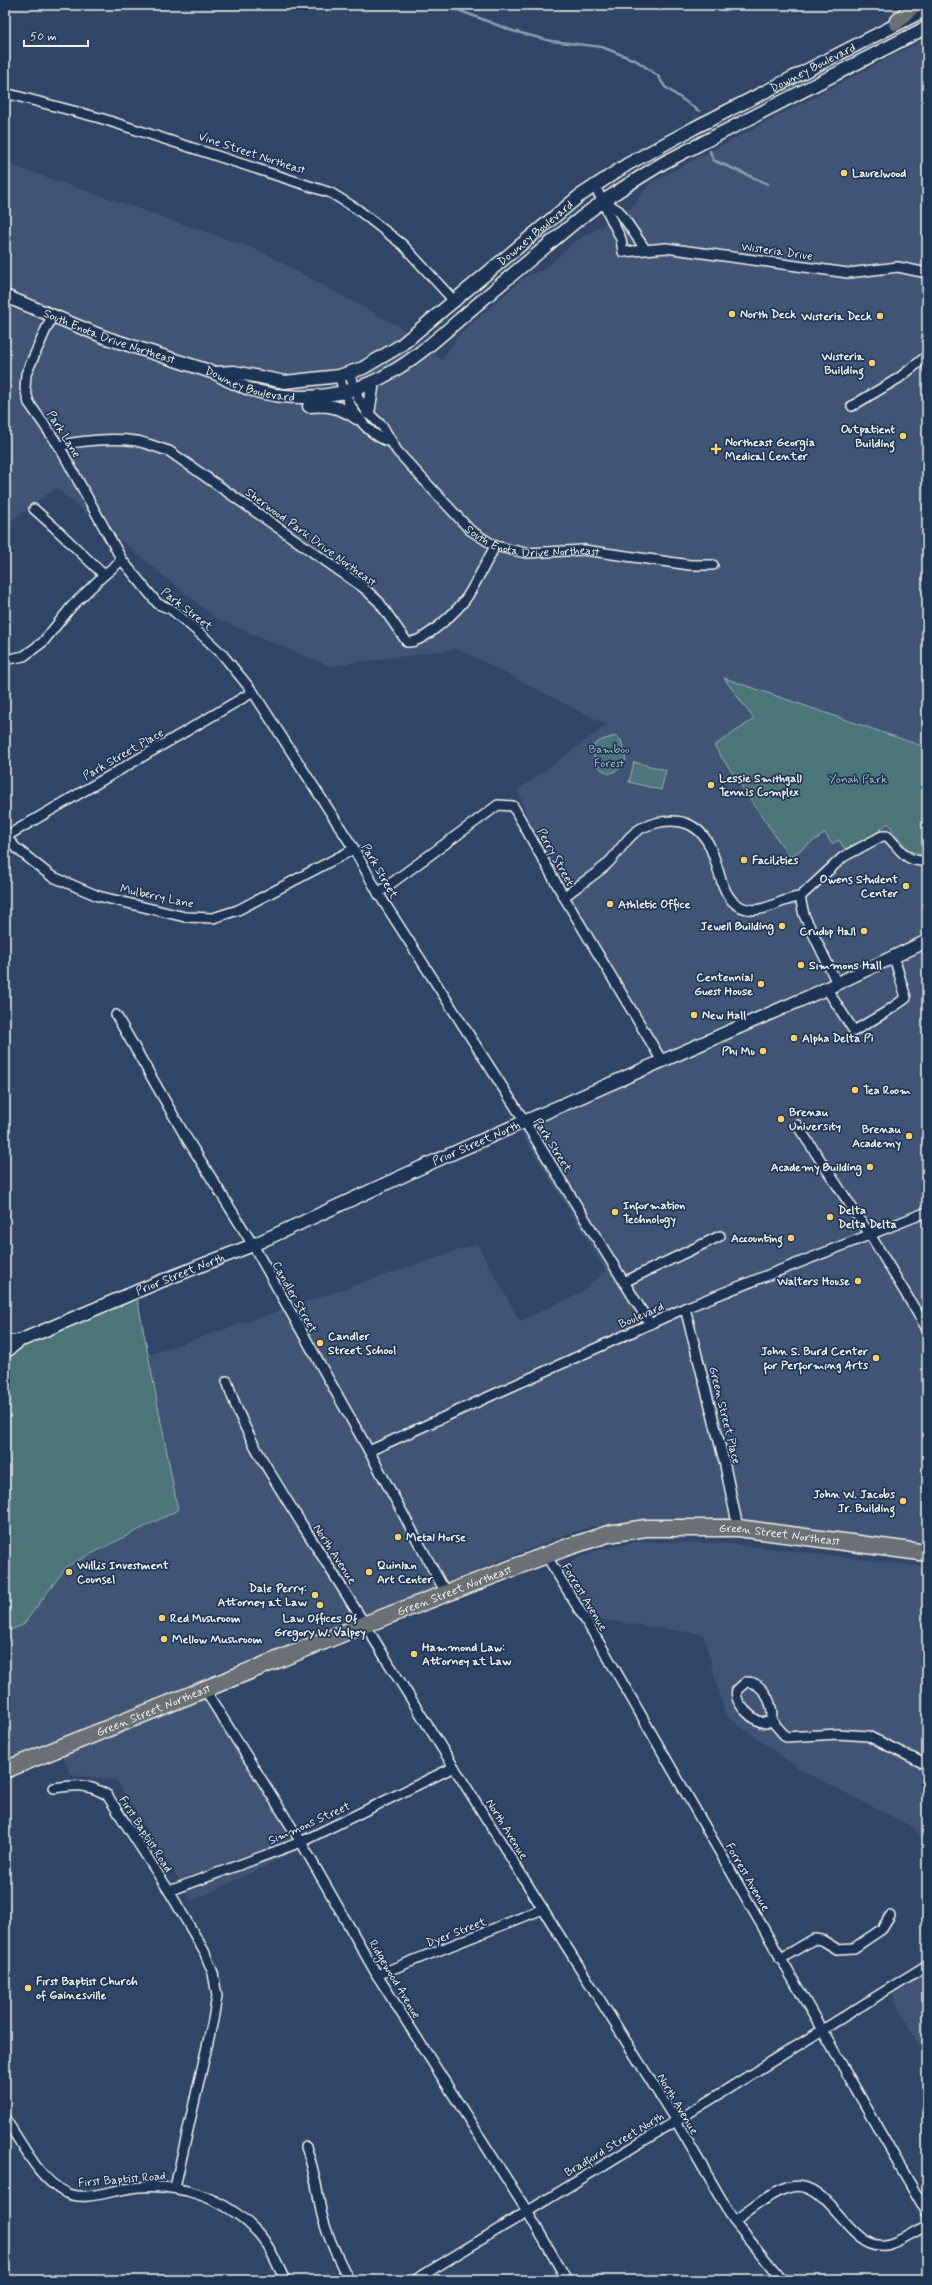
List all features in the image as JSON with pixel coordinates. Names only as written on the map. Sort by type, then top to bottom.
[{"type":"highway","name":"Green Street Northeast","points":[[5,1770],[366,1624],[546,1555],[608,1534],[630,1530],[673,1527],[738,1528],[927,1553]]},
{"type":"main road","points":[[896,23],[914,5]]},
{"type":"main road","name":"Downey Boulevard","points":[[215,373],[234,372],[285,382],[344,374],[384,357],[455,302],[578,197],[628,164],[896,23],[927,9]]},
{"type":"main road","name":"Downey Boulevard","points":[[215,373],[231,383],[276,395],[306,398],[373,382],[405,364],[604,201],[663,163],[927,27]]},
{"type":"main road","points":[[467,313],[474,285]]},
{"type":"main road","name":"South Enota Drive Northeast","points":[[5,296],[104,337],[215,373]]},
{"type":"main road","points":[[447,331],[455,302]]},
{"type":"main road","points":[[276,395],[304,406],[326,404],[343,408],[363,416],[373,382]]},
{"type":"main road","name":"Prior Street North","points":[[24,1339],[159,1282],[253,1245],[435,1161],[927,942]]},
{"type":"street","name":"Vine Street Northeast","points":[[5,93],[100,118],[331,193],[357,209],[403,245],[455,302]]},
{"type":"street","points":[[595,186],[604,201],[619,211],[645,249]]},
{"type":"street","name":"Wisteria Drive","points":[[604,201],[609,217],[620,239],[623,252],[666,248],[848,273],[898,267],[927,273]]},
{"type":"street","name":"Park Lane","points":[[52,316],[26,374],[25,388],[29,403],[59,446],[122,560]]},
{"type":"street","points":[[852,406],[899,378],[927,356]]},
{"type":"street","name":"South Enota Drive Northeast","points":[[344,374],[348,389],[363,416],[383,427],[390,442],[470,530],[495,546],[526,553],[584,550],[690,564],[713,564]]},
{"type":"street","name":"Sherwood Park Drive Northeast","points":[[59,446],[106,440],[123,440],[137,441],[169,451],[364,588],[379,602],[407,642],[412,643],[423,637],[449,617],[466,598],[495,546]]},
{"type":"street","points":[[34,509],[54,526],[104,575]]},
{"type":"street","points":[[5,660],[24,656],[43,642],[72,606],[122,560]]},
{"type":"street","name":"Park Street","points":[[122,560],[158,604],[171,609],[204,637],[222,654],[253,692],[354,849],[378,893],[525,1122],[650,1324]]},
{"type":"street","name":"Park Street Place","points":[[5,837],[253,692]]},
{"type":"street","name":"Perry Street","points":[[378,893],[498,805],[513,806],[564,897],[662,1061]]},
{"type":"street","points":[[564,897],[606,865],[632,834],[651,824],[670,821],[687,823],[705,834],[725,893],[737,904],[748,909],[768,908],[789,897],[800,897],[843,857],[882,836],[889,837],[904,856],[920,862],[927,861]]},
{"type":"street","name":"Mulberry Lane","points":[[5,837],[16,848],[51,876],[98,896],[186,917],[213,918],[238,910],[354,849]]},
{"type":"street","points":[[800,897],[804,915],[833,985],[830,994],[854,1031],[906,998],[894,957]]},
{"type":"street","name":"Candler Street","points":[[116,1015],[184,1134],[253,1245],[369,1451],[441,1584],[448,1592]]},
{"type":"street","points":[[797,1125],[871,1236],[927,1329]]},
{"type":"street","name":"Boulevard","points":[[369,1451],[685,1308],[871,1236],[927,1212]]},
{"type":"street","points":[[624,1282],[720,1236]]},
{"type":"street","name":"Green Street Place","points":[[685,1308],[724,1461],[738,1528]]},
{"type":"street","points":[[5,1341],[24,1339]]},
{"type":"street","points":[[5,1354],[24,1339]]},
{"type":"street","name":"North Avenue","points":[[227,1381],[234,1405],[262,1462],[366,1624],[676,2121],[734,2221],[782,2280]]},
{"type":"street","name":"Forrest Avenue","points":[[546,1555],[609,1660],[927,2213]]},
{"type":"street","points":[[771,1720],[766,1723],[760,1723],[752,1717],[738,1699],[736,1693],[741,1685],[752,1682],[762,1687],[772,1715],[771,1720],[786,1737],[823,1734],[868,1736],[927,1765]]},
{"type":"street","name":"Ridgewood Avenue","points":[[206,1688],[210,1698],[301,1842],[377,1975],[527,2211],[567,2280]]},
{"type":"street","name":"Simmons Street","points":[[169,1891],[301,1842],[454,1767]]},
{"type":"street","name":"First Baptist Road","points":[[54,1788],[81,1785],[94,1787],[107,1795],[169,1891],[204,1951],[213,1973],[217,1996],[175,2188]]},
{"type":"street","name":"Dyer Street","points":[[377,1975],[543,1909]]},
{"type":"street","points":[[780,1958],[814,1939],[822,1940],[837,1949],[854,1948],[882,1929],[890,1916]]},
{"type":"street","name":"Bradford Street North","points":[[415,2280],[676,2121],[927,1965]]},
{"type":"street","name":"First Baptist Road","points":[[5,2119],[47,2181],[67,2193],[82,2196],[154,2186],[175,2188],[195,2193],[219,2203],[237,2214],[259,2235],[285,2280]]},
{"type":"street","points":[[306,2147],[314,2171],[322,2212],[340,2264],[349,2280]]},
{"type":"street","points":[[734,2221],[782,2189],[793,2186],[808,2187],[820,2196],[842,2219],[872,2244],[885,2245],[927,2226]]},
{"type":"shaded area","points":[[927,38],[927,1545],[777,1524],[695,1518],[630,1521],[593,1526],[561,1536],[199,1684],[301,1849],[192,1901],[116,1780],[71,1775],[59,1748],[5,1764],[5,1632],[23,1624],[67,1566],[178,1510],[148,1355],[477,1244],[520,1321],[579,1294],[606,1271],[515,1122],[660,1054],[530,826],[518,790],[607,725],[458,649],[329,666],[217,619],[56,488],[5,525],[5,163],[258,250],[405,330],[442,360],[459,335],[526,276],[543,270],[576,241],[630,209],[652,182]]},
{"type":"shaded area","points":[[638,1542],[722,1543],[927,1567],[927,1846],[913,1827],[803,1771],[726,1716],[703,1634],[589,1618],[559,1567],[595,1551]]},
{"type":"shaded area","points":[[927,1964],[927,2061],[888,1987]]},
{"type":"green space","name":"Yonah Park","points":[[724,678],[922,746],[927,746],[927,854],[914,853],[904,845],[888,823],[873,836],[845,849],[839,840],[832,844],[825,833],[790,857],[714,746],[754,719]]},
{"type":"green space","name":"Bamboo Forest","points":[[616,736],[621,740],[626,760],[619,769],[609,774],[594,764],[594,745],[602,740]]},
{"type":"green space","points":[[634,762],[666,770],[661,790],[629,782]]},
{"type":"green space","points":[[136,1292],[178,1510],[67,1566],[23,1625],[5,1632],[5,1341]]},
{"type":"waterway","points":[[445,5],[513,31],[551,41],[602,47],[637,61],[658,76],[665,87],[699,111]]},
{"type":"waterway","points":[[710,151],[713,160],[768,184]]},
{"type":"place","name":"Laurelwood","points":[[844,173]]},
{"type":"place","name":"North Deck","points":[[732,314]]},
{"type":"place","name":"Wisteria Deck","points":[[880,316]]},
{"type":"place","name":"Wisteria Building","points":[[872,363]]},
{"type":"place","name":"Outpatient Building","points":[[903,436]]},
{"type":"place","name":"Northeast Georgia Medical Center","points":[[716,449]]},
{"type":"place","name":"Lessie Smithgall Tennis Complex","points":[[711,785]]},
{"type":"place","name":"Facilities","points":[[744,860]]},
{"type":"place","name":"Owens Student Center","points":[[906,886]]},
{"type":"place","name":"Athletic Office","points":[[610,904]]},
{"type":"place","name":"Jewell Building","points":[[782,926]]},
{"type":"place","name":"Crudup Hall","points":[[864,931]]},
{"type":"place","name":"Simmons Hall","points":[[801,965]]},
{"type":"place","name":"Centennial Guest House","points":[[761,984]]},
{"type":"place","name":"New Hall","points":[[694,1015]]},
{"type":"place","name":"Alpha Delta Pi","points":[[794,1038]]},
{"type":"place","name":"Phi Mu","points":[[763,1051]]},
{"type":"place","name":"Tea Room","points":[[855,1090]]},
{"type":"place","name":"Brenau University","points":[[781,1119]]},
{"type":"place","name":"Brenau Academy","points":[[909,1136]]},
{"type":"place","name":"Academy Building","points":[[870,1167]]},
{"type":"place","name":"Information Technology","points":[[615,1212]]},
{"type":"place","name":"Delta Delta Delta","points":[[830,1217]]},
{"type":"place","name":"Accounting","points":[[791,1238]]},
{"type":"place","name":"Walters House","points":[[858,1281]]},
{"type":"place","name":"Candler Street School","points":[[320,1343]]},
{"type":"place","name":"John S. Burd Center for Performing Arts","points":[[876,1358]]},
{"type":"place","name":"John W. Jacobs Jr. Building","points":[[903,1501]]},
{"type":"place","name":"Metal Horse","points":[[398,1537]]},
{"type":"place","name":"Willis Investment Counsel","points":[[69,1572]]},
{"type":"place","name":"Quinlan Art Center","points":[[369,1572]]},
{"type":"place","name":"Dale Perry: Attorney at Law","points":[[315,1595]]},
{"type":"place","name":"Law Offices Of Gregory W. Valpey","points":[[320,1605]]},
{"type":"place","name":"Red Mushroom","points":[[162,1618]]},
{"type":"place","name":"Mellow Mushroom","points":[[164,1639]]},
{"type":"place","name":"Hammond Law: Attorney at Law","points":[[414,1654]]},
{"type":"place","name":"First Baptist Church of Gainesville","points":[[28,1988]]}]
